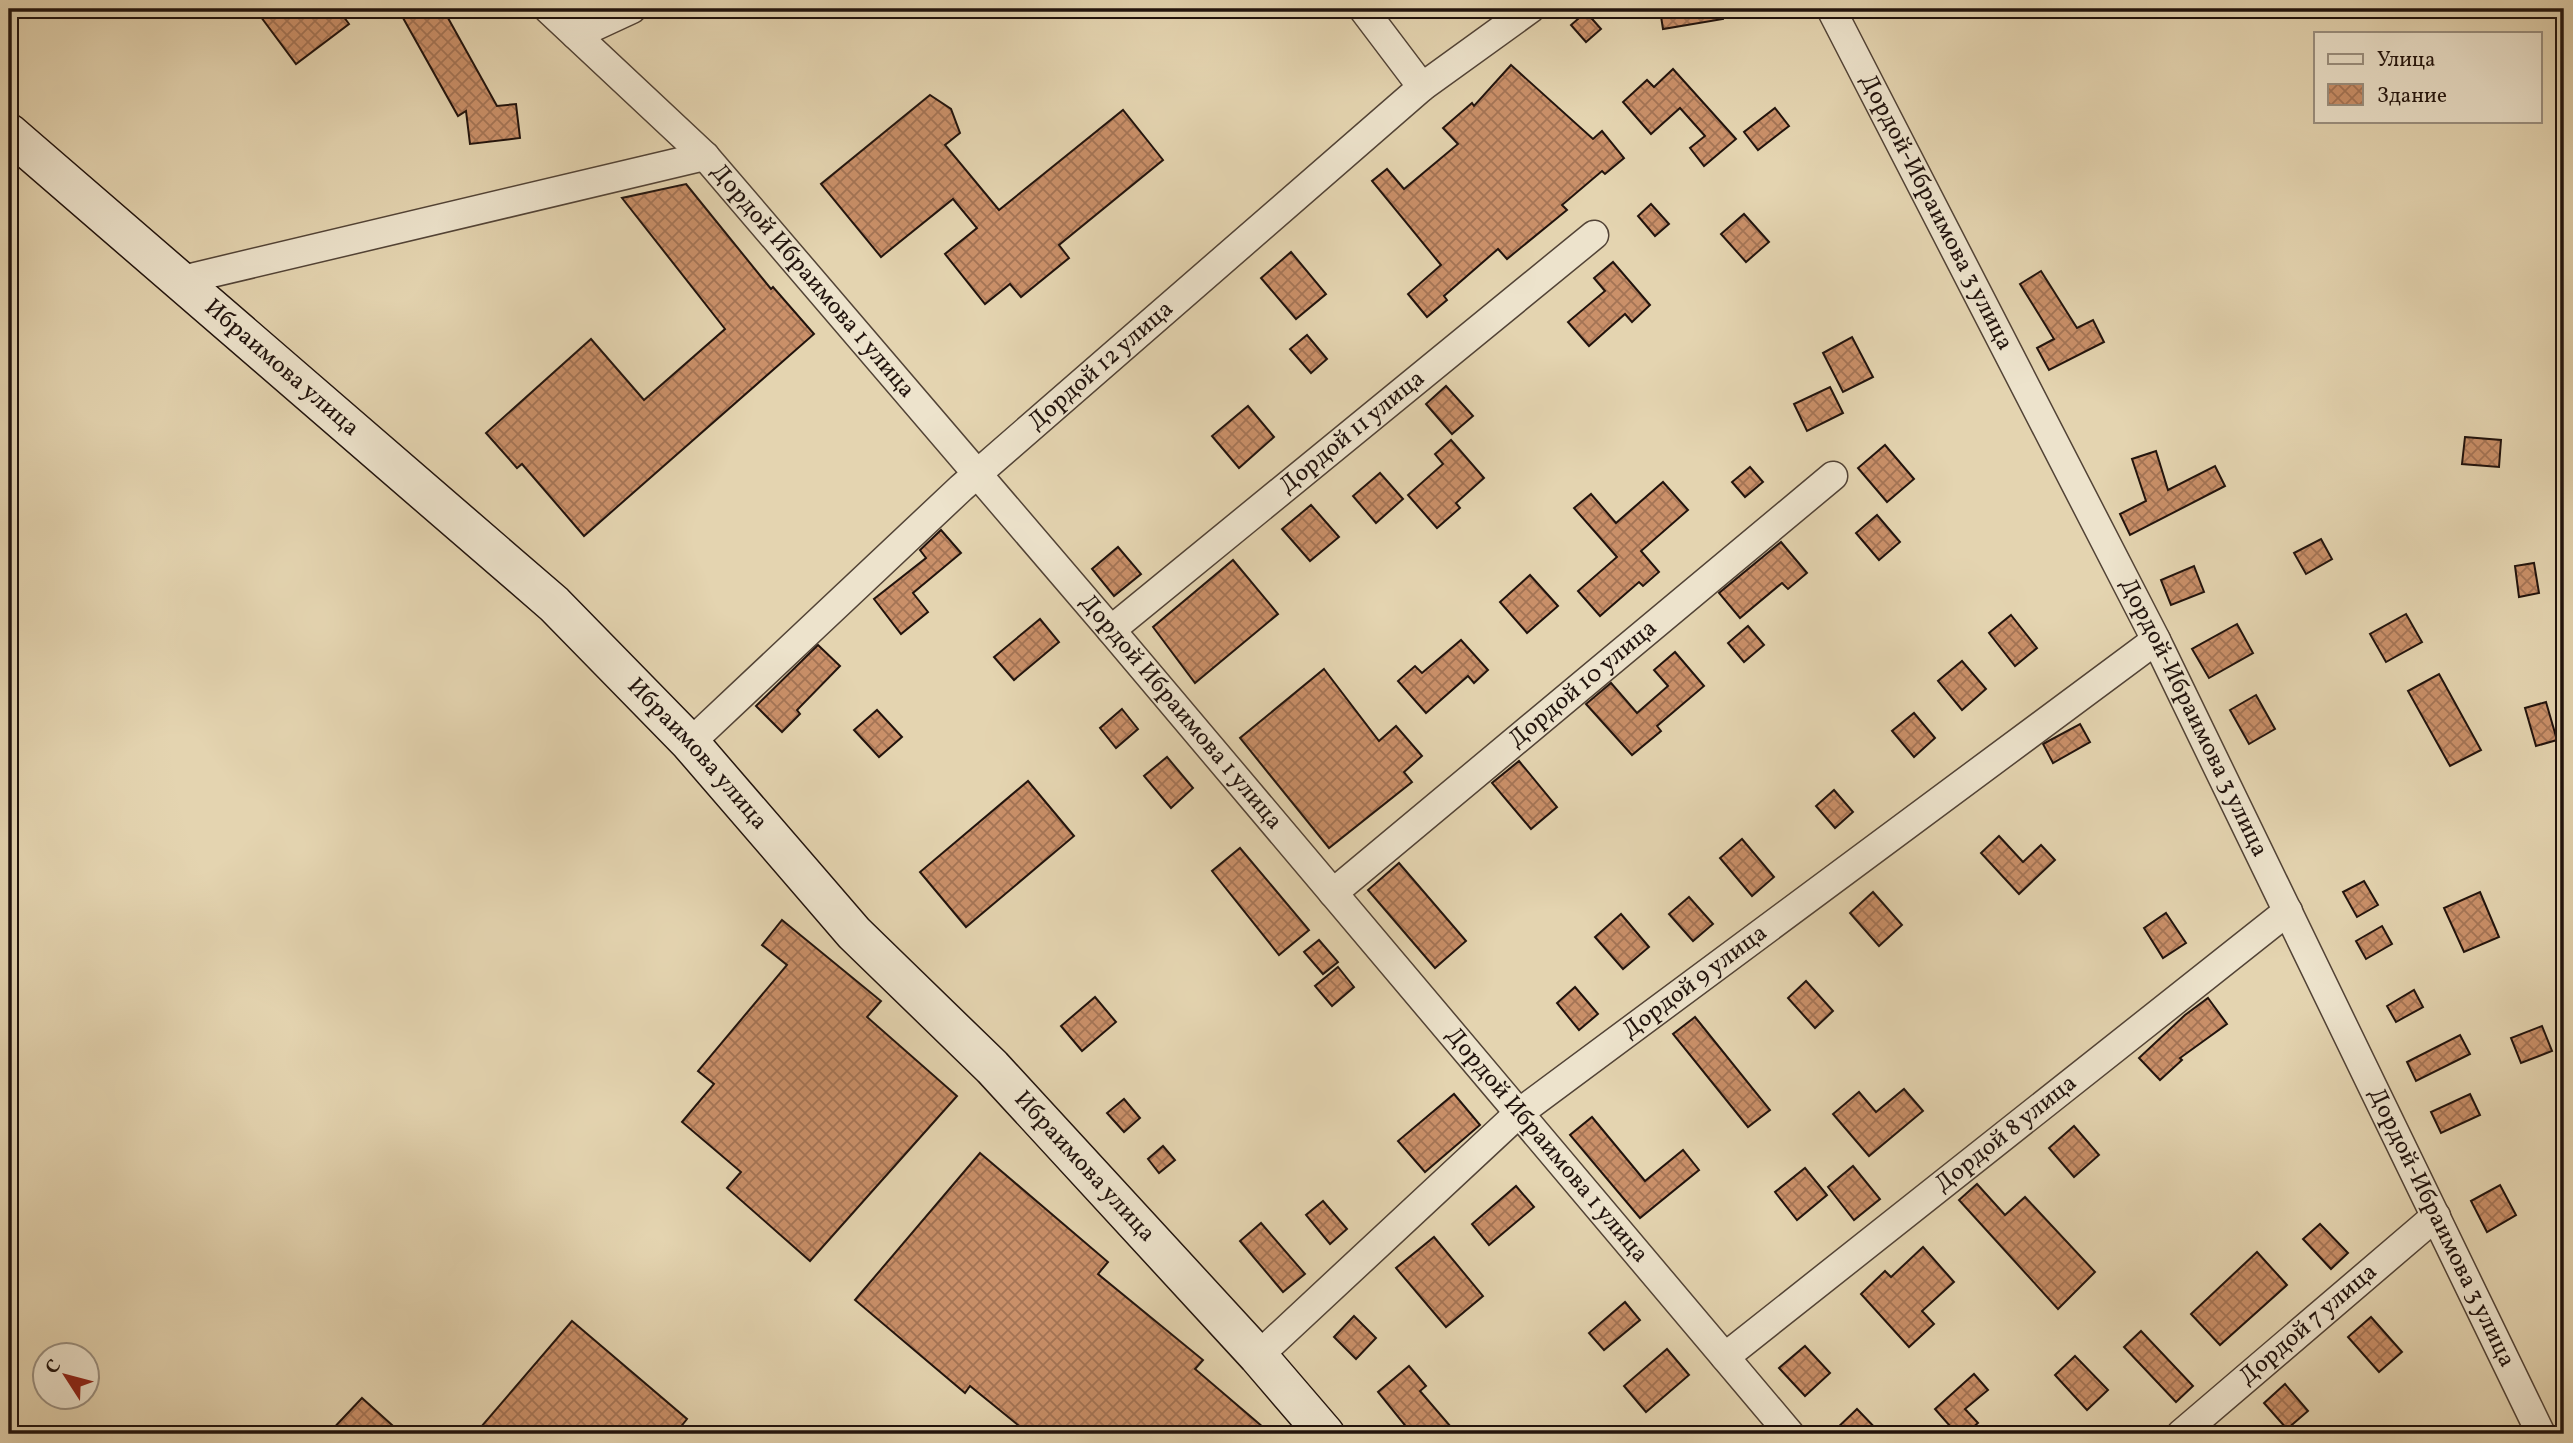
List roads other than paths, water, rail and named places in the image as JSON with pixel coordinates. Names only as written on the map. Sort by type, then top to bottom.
[{"type":"main road","name":"Ибраимова улица","points":[[9,133],[554,604],[691,743],[854,933],[992,1067],[1258,1356],[1325,1434]]},
{"type":"street","name":"Дордой Ибраимова 1 улица","points":[[548,9],[705,156],[1790,1434]]},
{"type":"street","points":[[576,35],[632,9]]},
{"type":"street","points":[[1363,9],[1422,87]]},
{"type":"street","name":"Дордой 12 улица","points":[[691,743],[975,476],[1422,87],[1530,9]]},
{"type":"street","name":"Дордой-Ибраимова 3 улица","points":[[1831,9],[2156,640],[2541,1434]]},
{"type":"street","points":[[181,279],[705,156]]},
{"type":"street","name":"Дордой 11 улица","points":[[1111,631],[1594,235]]},
{"type":"street","name":"Дордой 10 улица","points":[[1333,893],[1833,476]]},
{"type":"street","name":"Дордой 9 улица","points":[[1258,1356],[1519,1113],[2156,640]]},
{"type":"street","name":"Дордой 8 улица","points":[[1726,1357],[2288,911]]},
{"type":"street","name":"Дордой 7 улица","points":[[2181,1434],[2436,1216]]}]
